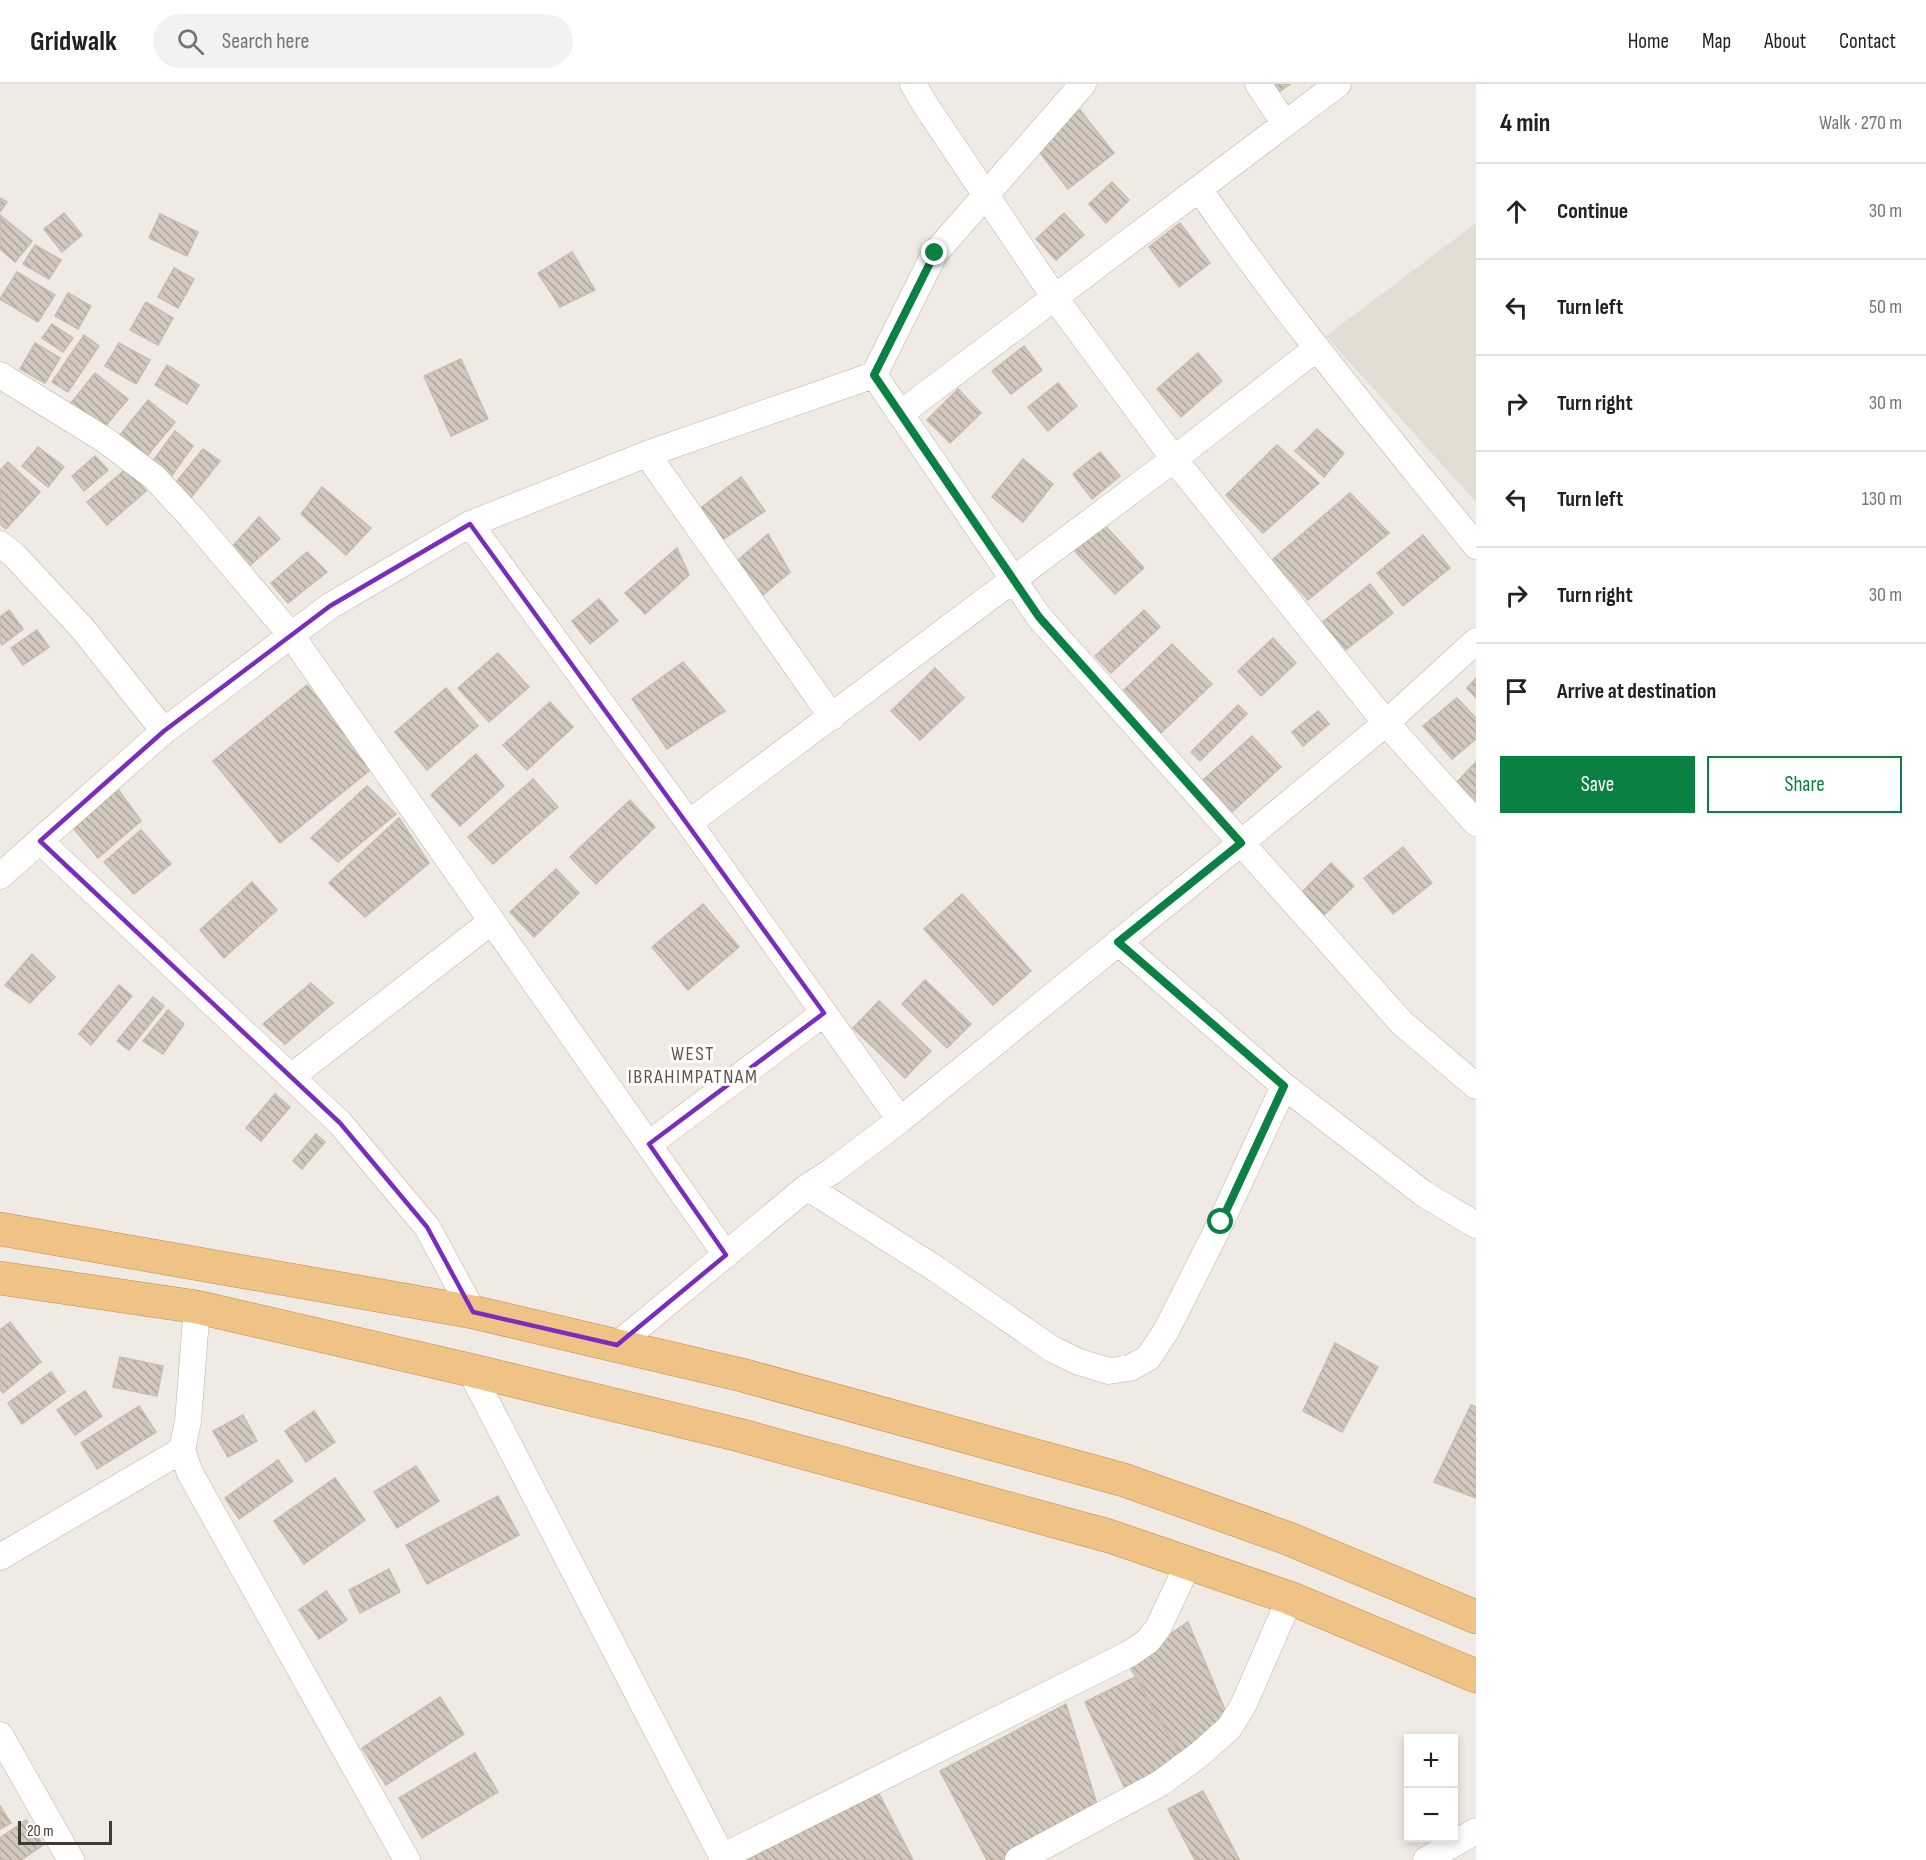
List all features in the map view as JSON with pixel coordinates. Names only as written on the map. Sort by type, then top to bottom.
[{"type":"highway","points":[[0,1229],[473,1312],[742,1375],[1124,1480],[1287,1538],[1476,1617]]},
{"type":"highway","points":[[0,1278],[197,1307],[470,1370],[740,1436],[1109,1536],[1189,1562],[1290,1598],[1476,1676]]},
{"type":"street","points":[[914,84],[1055,298],[1174,459],[1386,723],[1476,824]]},
{"type":"street","points":[[0,876],[164,731],[291,635],[330,606],[470,524],[647,454],[874,375],[935,253],[1083,84]]},
{"type":"street","points":[[1258,84],[1285,124]]},
{"type":"street","points":[[900,414],[1338,84]]},
{"type":"street","points":[[1200,190],[1237,243],[1317,348],[1476,546]]},
{"type":"street","points":[[689,823],[1174,459],[1317,348]]},
{"type":"street","points":[[0,375],[105,440],[154,477],[192,518],[291,635],[726,1255]]},
{"type":"street","points":[[874,375],[1039,617],[1402,1023],[1476,1086]]},
{"type":"street","points":[[647,454],[832,717]]},
{"type":"street","points":[[470,524],[689,823],[900,1120]]},
{"type":"street","points":[[0,544],[14,555],[82,628],[164,731]]},
{"type":"street","points":[[617,1345],[807,1187],[831,1172],[900,1120],[1241,843],[1386,723],[1476,641]]},
{"type":"street","points":[[40,841],[340,1123],[427,1227],[473,1312]]},
{"type":"street","points":[[291,1077],[492,921]]},
{"type":"street","points":[[1118,942],[1284,1086],[1424,1194],[1476,1225]]},
{"type":"street","points":[[648,1144],[824,1013]]},
{"type":"street","points":[[807,1187],[936,1269],[1052,1349],[1079,1362],[1109,1371],[1130,1368],[1148,1358],[1166,1331],[1221,1222],[1284,1086]]},
{"type":"street","points":[[197,1307],[188,1421],[182,1450],[190,1473],[406,1860]]},
{"type":"street","points":[[470,1370],[723,1858],[1129,1654],[1148,1641],[1158,1628],[1189,1562]]},
{"type":"street","points":[[0,1557],[182,1450]]},
{"type":"street","points":[[1018,1860],[1161,1783],[1200,1754],[1229,1728],[1243,1706],[1290,1598]]},
{"type":"street","points":[[0,1735],[70,1860]]},
{"type":"street","points":[[1426,1860],[1476,1831]]},
{"type":"highlighted area","points":[[470,524],[824,1013],[649,1144],[726,1255],[617,1345],[473,1312],[427,1227],[340,1123],[40,841],[164,731],[330,606]]},
{"type":"shaded area","points":[[1476,223],[1476,502],[1326,336]]},
{"type":"building","points":[[1273,84],[1290,84],[1279,92]]},
{"type":"building","points":[[1080,110],[1114,153],[1068,189],[1034,145]]},
{"type":"building","points":[[1112,182],[1129,200],[1106,223],[1089,204]]},
{"type":"building","points":[[0,198],[7,202],[0,212]]},
{"type":"building","points":[[64,213],[82,235],[62,252],[44,229]]},
{"type":"building","points":[[1064,213],[1084,235],[1056,260],[1036,239]]},
{"type":"building","points":[[160,214],[198,232],[187,256],[149,238]]},
{"type":"building","points":[[0,215],[32,241],[15,262],[0,249]]},
{"type":"building","points":[[1180,223],[1210,263],[1179,287],[1149,247]]},
{"type":"building","points":[[35,245],[61,260],[49,279],[23,264]]},
{"type":"building","points":[[572,252],[595,290],[560,307],[538,273]]},
{"type":"building","points":[[174,268],[194,279],[178,308],[158,297]]},
{"type":"building","points":[[17,272],[55,295],[38,322],[0,299]]},
{"type":"building","points":[[68,293],[91,306],[78,329],[55,316]]},
{"type":"building","points":[[146,302],[173,318],[158,345],[130,330]]},
{"type":"building","points":[[52,324],[73,338],[63,352],[42,338]]},
{"type":"building","points":[[84,335],[99,346],[68,392],[52,382]]},
{"type":"building","points":[[35,343],[60,358],[45,383],[20,369]]},
{"type":"building","points":[[119,343],[150,360],[136,384],[105,366]]},
{"type":"building","points":[[1024,346],[1042,370],[1011,394],[992,371]]},
{"type":"building","points":[[1198,353],[1222,381],[1181,417],[1157,389]]},
{"type":"building","points":[[461,359],[488,419],[451,436],[424,376]]},
{"type":"building","points":[[167,365],[199,385],[187,404],[155,385]]},
{"type":"building","points":[[95,373],[128,399],[103,429],[71,403]]},
{"type":"building","points":[[1058,383],[1077,406],[1048,431],[1028,407]]},
{"type":"building","points":[[958,389],[981,413],[950,443],[927,420]]},
{"type":"building","points":[[148,400],[175,422],[147,456],[120,435]]},
{"type":"building","points":[[1317,429],[1344,453],[1324,477],[1295,451]]},
{"type":"building","points":[[175,431],[193,446],[168,481],[150,465]]},
{"type":"building","points":[[1277,445],[1319,483],[1263,533],[1226,495]]},
{"type":"building","points":[[38,447],[64,467],[48,487],[22,466]]},
{"type":"building","points":[[203,449],[220,461],[190,499],[174,485]]},
{"type":"building","points":[[1100,452],[1120,476],[1092,499],[1073,474]]},
{"type":"building","points":[[95,456],[108,470],[84,491],[72,476]]},
{"type":"building","points":[[1023,459],[1053,484],[1023,522],[992,497]]},
{"type":"building","points":[[8,462],[40,492],[6,529],[0,524],[0,470]]},
{"type":"building","points":[[127,468],[146,491],[107,525],[87,502]]},
{"type":"building","points":[[741,477],[765,511],[721,541],[698,510]]},
{"type":"building","points":[[322,487],[371,528],[346,555],[301,514]]},
{"type":"building","points":[[1350,493],[1389,533],[1308,600],[1272,560]]},
{"type":"building","points":[[259,517],[280,539],[248,567],[230,549]]},
{"type":"building","points":[[1101,521],[1144,568],[1115,594],[1072,548]]},
{"type":"building","points":[[768,534],[790,572],[757,600],[732,565]]},
{"type":"building","points":[[1423,535],[1450,568],[1403,606],[1377,573]]},
{"type":"building","points":[[677,548],[689,575],[645,614],[625,593]]},
{"type":"building","points":[[307,552],[327,572],[288,603],[271,583]]},
{"type":"building","points":[[1370,584],[1393,613],[1339,655],[1316,627]]},
{"type":"building","points":[[599,599],[618,621],[590,644],[572,621]]},
{"type":"building","points":[[9,610],[23,629],[2,645],[0,617]]},
{"type":"building","points":[[1144,610],[1160,627],[1111,673],[1095,656]]},
{"type":"building","points":[[37,630],[49,647],[23,665],[11,648]]},
{"type":"building","points":[[1273,638],[1296,663],[1261,696],[1238,671]]},
{"type":"building","points":[[1172,644],[1212,684],[1161,733],[1122,692]]},
{"type":"building","points":[[498,653],[529,687],[489,722],[458,688]]},
{"type":"building","points":[[683,662],[725,711],[667,749],[632,699]]},
{"type":"building","points":[[935,668],[964,698],[920,740],[891,711]]},
{"type":"building","points":[[1476,678],[1476,698],[1467,688]]},
{"type":"building","points":[[307,685],[374,767],[280,843],[213,761]]},
{"type":"building","points":[[446,688],[478,726],[427,770],[395,732]]},
{"type":"building","points":[[1457,698],[1476,718],[1476,739],[1452,759],[1423,726]]},
{"type":"building","points":[[550,702],[573,727],[527,770],[503,745]]},
{"type":"building","points":[[1238,705],[1247,714],[1200,761],[1191,752]]},
{"type":"building","points":[[1318,711],[1329,724],[1303,746],[1292,732]]},
{"type":"building","points":[[1252,736],[1281,767],[1232,812],[1203,780]]},
{"type":"building","points":[[476,754],[504,786],[460,826],[431,795]]},
{"type":"building","points":[[1476,762],[1476,801],[1457,782]]},
{"type":"building","points":[[533,779],[558,807],[493,864],[468,837]]},
{"type":"building","points":[[114,784],[141,821],[98,858],[70,824]]},
{"type":"building","points":[[367,786],[396,814],[338,862],[311,838]]},
{"type":"building","points":[[630,800],[655,827],[596,884],[570,857]]},
{"type":"building","points":[[399,818],[429,863],[365,917],[329,883]]},
{"type":"building","points":[[141,830],[171,864],[134,894],[104,862]]},
{"type":"building","points":[[1403,847],[1432,883],[1393,914],[1364,878]]},
{"type":"building","points":[[1331,863],[1354,886],[1321,918],[1298,896]]},
{"type":"building","points":[[556,869],[579,893],[534,937],[510,912]]},
{"type":"building","points":[[252,882],[277,910],[224,958],[200,930]]},
{"type":"building","points":[[962,894],[1031,971],[993,1005],[924,929]]},
{"type":"building","points":[[703,904],[739,947],[688,990],[652,947]]},
{"type":"building","points":[[32,954],[55,977],[30,1003],[5,985]]},
{"type":"building","points":[[925,980],[971,1024],[947,1048],[902,1004]]},
{"type":"building","points":[[311,983],[333,1003],[285,1044],[263,1024]]},
{"type":"building","points":[[119,985],[132,996],[91,1045],[79,1034]]},
{"type":"building","points":[[153,997],[164,1006],[129,1050],[117,1041]]},
{"type":"building","points":[[879,1001],[931,1051],[905,1078],[853,1028]]},
{"type":"building","points":[[168,1010],[184,1024],[163,1054],[143,1041]]},
{"type":"building","points":[[275,1094],[290,1107],[261,1141],[246,1128]]},
{"type":"building","points":[[316,1134],[325,1142],[302,1169],[293,1161]]},
{"type":"building","points":[[10,1322],[41,1362],[3,1393],[0,1389],[0,1330]]},
{"type":"building","points":[[1335,1343],[1378,1367],[1342,1432],[1303,1411]]},
{"type":"building","points":[[120,1357],[163,1366],[157,1396],[113,1387]]},
{"type":"building","points":[[51,1372],[65,1392],[22,1424],[8,1403]]},
{"type":"building","points":[[85,1391],[102,1416],[75,1435],[57,1410]]},
{"type":"building","points":[[1471,1405],[1476,1407],[1476,1498],[1434,1482]]},
{"type":"building","points":[[139,1406],[156,1432],[97,1469],[81,1443]]},
{"type":"building","points":[[314,1411],[335,1442],[306,1462],[285,1431]]},
{"type":"building","points":[[243,1415],[257,1441],[228,1457],[213,1431]]},
{"type":"building","points":[[278,1460],[293,1481],[239,1519],[225,1498]]},
{"type":"building","points":[[416,1466],[439,1501],[397,1528],[374,1492]]},
{"type":"building","points":[[335,1478],[365,1520],[304,1564],[274,1521]]},
{"type":"building","points":[[498,1496],[519,1535],[427,1584],[406,1545]]},
{"type":"building","points":[[389,1569],[400,1592],[360,1613],[349,1590]]},
{"type":"building","points":[[326,1591],[347,1620],[319,1639],[299,1610]]},
{"type":"building","points":[[1188,1622],[1228,1717],[1182,1759],[1128,1663]]},
{"type":"building","points":[[1135,1677],[1185,1765],[1127,1793],[1085,1702]]},
{"type":"building","points":[[440,1697],[464,1734],[386,1785],[362,1748]]},
{"type":"building","points":[[1066,1704],[1100,1814],[1004,1860],[987,1860],[940,1771]]},
{"type":"building","points":[[475,1753],[498,1792],[422,1838],[399,1798]]},
{"type":"building","points":[[877,1790],[913,1860],[744,1860]]},
{"type":"building","points":[[1203,1791],[1239,1859],[1195,1860],[1168,1809]]},
{"type":"building","points":[[0,1806],[11,1823],[0,1829]]},
{"type":"building","points":[[26,1820],[43,1845],[21,1860],[0,1860],[0,1838]]},
{"type":"district","name":"WEST IBRAHIMPATNAM","points":[[693,1066]]},
{"type":"route","points":[[935,253],[874,375],[1039,617],[1241,843],[1118,942],[1284,1086],[1221,1222]]}]
